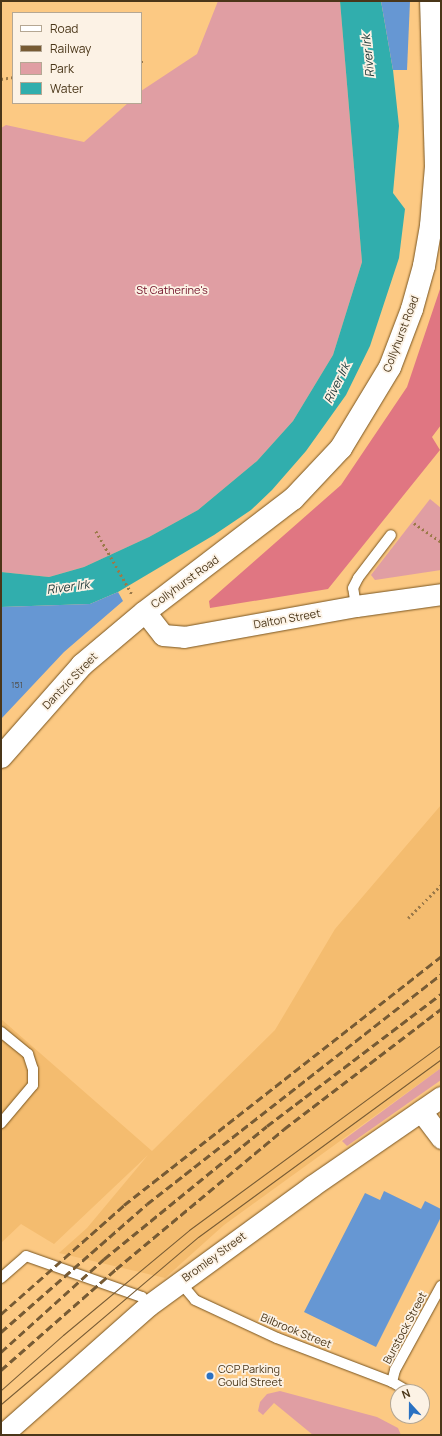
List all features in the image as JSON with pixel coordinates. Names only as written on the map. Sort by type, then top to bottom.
[{"type":"street","name":"Collyhurst Road","points":[[145,612],[293,499],[341,448],[390,367],[412,309],[424,266],[431,226],[436,167],[431,1]]},
{"type":"street","name":"Dalton Street","points":[[145,612],[163,635],[184,637],[356,606],[441,594]]},
{"type":"street","name":"Dantzic Street","points":[[1,757],[82,665],[145,612]]},
{"type":"street","name":"Bromley Street","points":[[2,1435],[149,1305],[441,1097]]},
{"type":"street","points":[[421,1111],[441,1138]]},
{"type":"lane","points":[[356,606],[353,588],[358,578],[391,535]]},
{"type":"lane","points":[[1,1032],[28,1054],[33,1070],[33,1085],[1,1123]]},
{"type":"lane","points":[[1,1278],[26,1256],[142,1297],[149,1305]]},
{"type":"lane","name":"Bilbrook Street","points":[[180,1282],[195,1300],[277,1338],[395,1384]]},
{"type":"lane","name":"Burstock Street","points":[[392,1382],[395,1370],[441,1286]]},
{"type":"path","points":[[1,79],[12,77]]},
{"type":"path","points":[[414,523],[441,542]]},
{"type":"path","points":[[96,532],[128,589]]},
{"type":"path","points":[[408,918],[441,885]]},
{"type":"shaded area","points":[[441,286],[441,425],[432,437],[440,450],[328,589],[210,608],[209,601],[341,485],[407,387]]},
{"type":"shaded area","points":[[441,805],[441,1068],[224,1225],[165,1278],[59,1253],[87,1228],[148,1155],[54,1244],[21,1224],[1,1243],[1,1019],[152,1151],[275,1030],[335,929]]},
{"type":"green space","name":"St Catherine's","points":[[218,1],[340,1],[362,262],[333,355],[293,421],[257,461],[198,510],[149,537],[84,567],[49,577],[1,572],[1,128],[6,125],[84,142],[127,104],[142,104],[142,90],[197,54]]},
{"type":"green space","points":[[430,499],[441,508],[441,570],[375,580],[371,575]]},
{"type":"green space","points":[[441,1068],[441,1080],[347,1146],[342,1141]]},
{"type":"green space","points":[[280,1391],[377,1417],[398,1428],[401,1435],[313,1435],[274,1403],[263,1415],[258,1411],[260,1402],[267,1394]]},
{"type":"water","name":"River Irk","points":[[340,1],[381,1],[393,70],[399,126],[393,193],[405,209],[399,258],[370,346],[346,395],[306,451],[272,490],[251,510],[214,535],[118,592],[90,604],[1,607],[1,572],[49,577],[84,567],[149,537],[198,510],[257,461],[293,421],[333,355],[362,262]]},
{"type":"building","points":[[381,1],[410,1],[407,70],[393,70]]},
{"type":"building","points":[[118,592],[123,601],[64,652],[1,719],[1,607],[90,604]]},
{"type":"building","points":[[384,1191],[421,1209],[425,1201],[441,1209],[441,1217],[376,1347],[304,1312],[365,1193],[380,1200]]},
{"type":"tram line","points":[[1,1390],[63,1335],[189,1230],[441,1045]]},
{"type":"tram line","points":[[1,1404],[198,1237],[441,1059]]},
{"type":"railway","points":[[1,1314],[124,1205],[441,956]]},
{"type":"railway","points":[[1,1332],[147,1204],[441,974]]},
{"type":"railway","points":[[1,1352],[104,1259],[267,1126],[441,994]]},
{"type":"railway","points":[[1,1370],[116,1269],[284,1129],[441,1009]]},
{"type":"place","name":"CCP Parking Gould Street","points":[[210,1376]]}]
